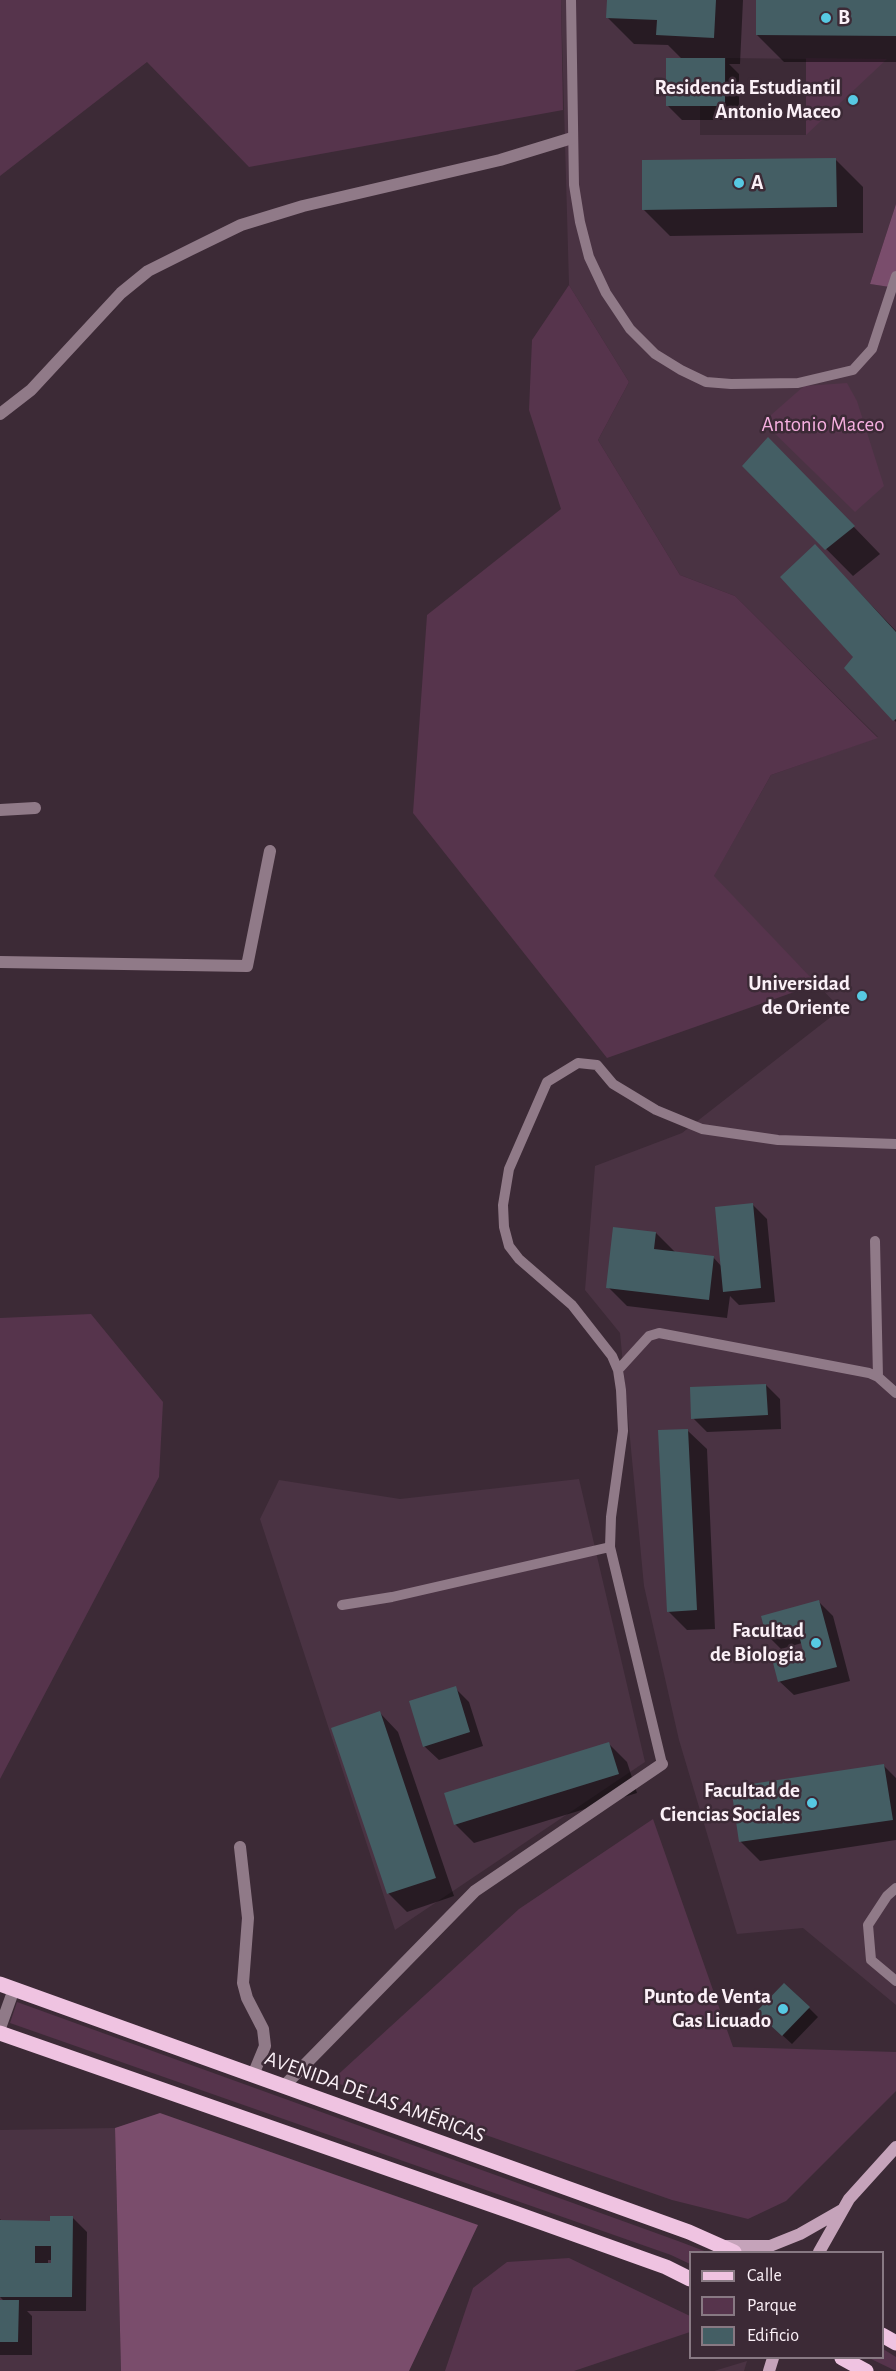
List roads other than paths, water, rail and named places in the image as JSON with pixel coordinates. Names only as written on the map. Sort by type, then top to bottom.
[{"type":"main road","name":"AVENIDA DE LAS AMÉRICAS","points":[[7,1987],[689,2232],[728,2249]]},
{"type":"main road","points":[[0,2033],[515,2213],[666,2267],[689,2278]]},
{"type":"main road","points":[[820,2251],[843,2209],[866,2178],[896,2147]]},
{"type":"main road","points":[[728,2249],[770,2246],[800,2234],[843,2209]]},
{"type":"main road","points":[[844,2359],[866,2371]]},
{"type":"street","points":[[0,414],[31,390],[121,293],[148,271],[241,225],[303,206],[500,160],[572,138]]},
{"type":"street","points":[[0,810],[35,808]]},
{"type":"street","points":[[0,962],[247,966],[270,851]]},
{"type":"street","points":[[284,2086],[475,1891],[663,1764]]},
{"type":"street","points":[[240,1847],[248,1918],[243,1983],[247,1998],[262,2029],[265,2046],[253,2075]]},
{"type":"street","points":[[0,2028],[7,1987]]},
{"type":"lane","points":[[571,0],[572,138],[574,185],[580,222],[589,257],[606,293],[630,329],[655,354],[706,382],[798,383],[853,370],[872,349],[896,276]]},
{"type":"lane","points":[[663,1764],[610,1547],[611,1517],[623,1431],[618,1371],[612,1356],[572,1305],[519,1259],[509,1246],[504,1227],[503,1205],[509,1169],[547,1082],[578,1063],[597,1065],[613,1084],[656,1110],[702,1129],[778,1140],[896,1144]]},
{"type":"lane","points":[[874,1241],[878,1377]]},
{"type":"lane","points":[[618,1371],[649,1336],[659,1333],[869,1373],[878,1377],[896,1393]]},
{"type":"lane","points":[[342,1605],[392,1597],[610,1547]]},
{"type":"lane","points":[[896,1888],[886,1896],[868,1925],[872,1960],[896,1981]]},
{"type":"place","name":"B","points":[[826,18]]},
{"type":"place","name":"Residencia Estudiantil Antonio Maceo","points":[[853,100]]},
{"type":"place","name":"A","points":[[739,183]]},
{"type":"place","name":"Universidad de Oriente","points":[[862,996]]},
{"type":"place","name":"Facultad de Biologia","points":[[816,1643]]},
{"type":"place","name":"Facultad de Ciencias Sociales","points":[[812,1803]]},
{"type":"place","name":"Punto de Venta Gas Licuado","points":[[783,2009]]},
{"type":"park label","name":"Antonio Maceo","points":[[823,425]]}]
